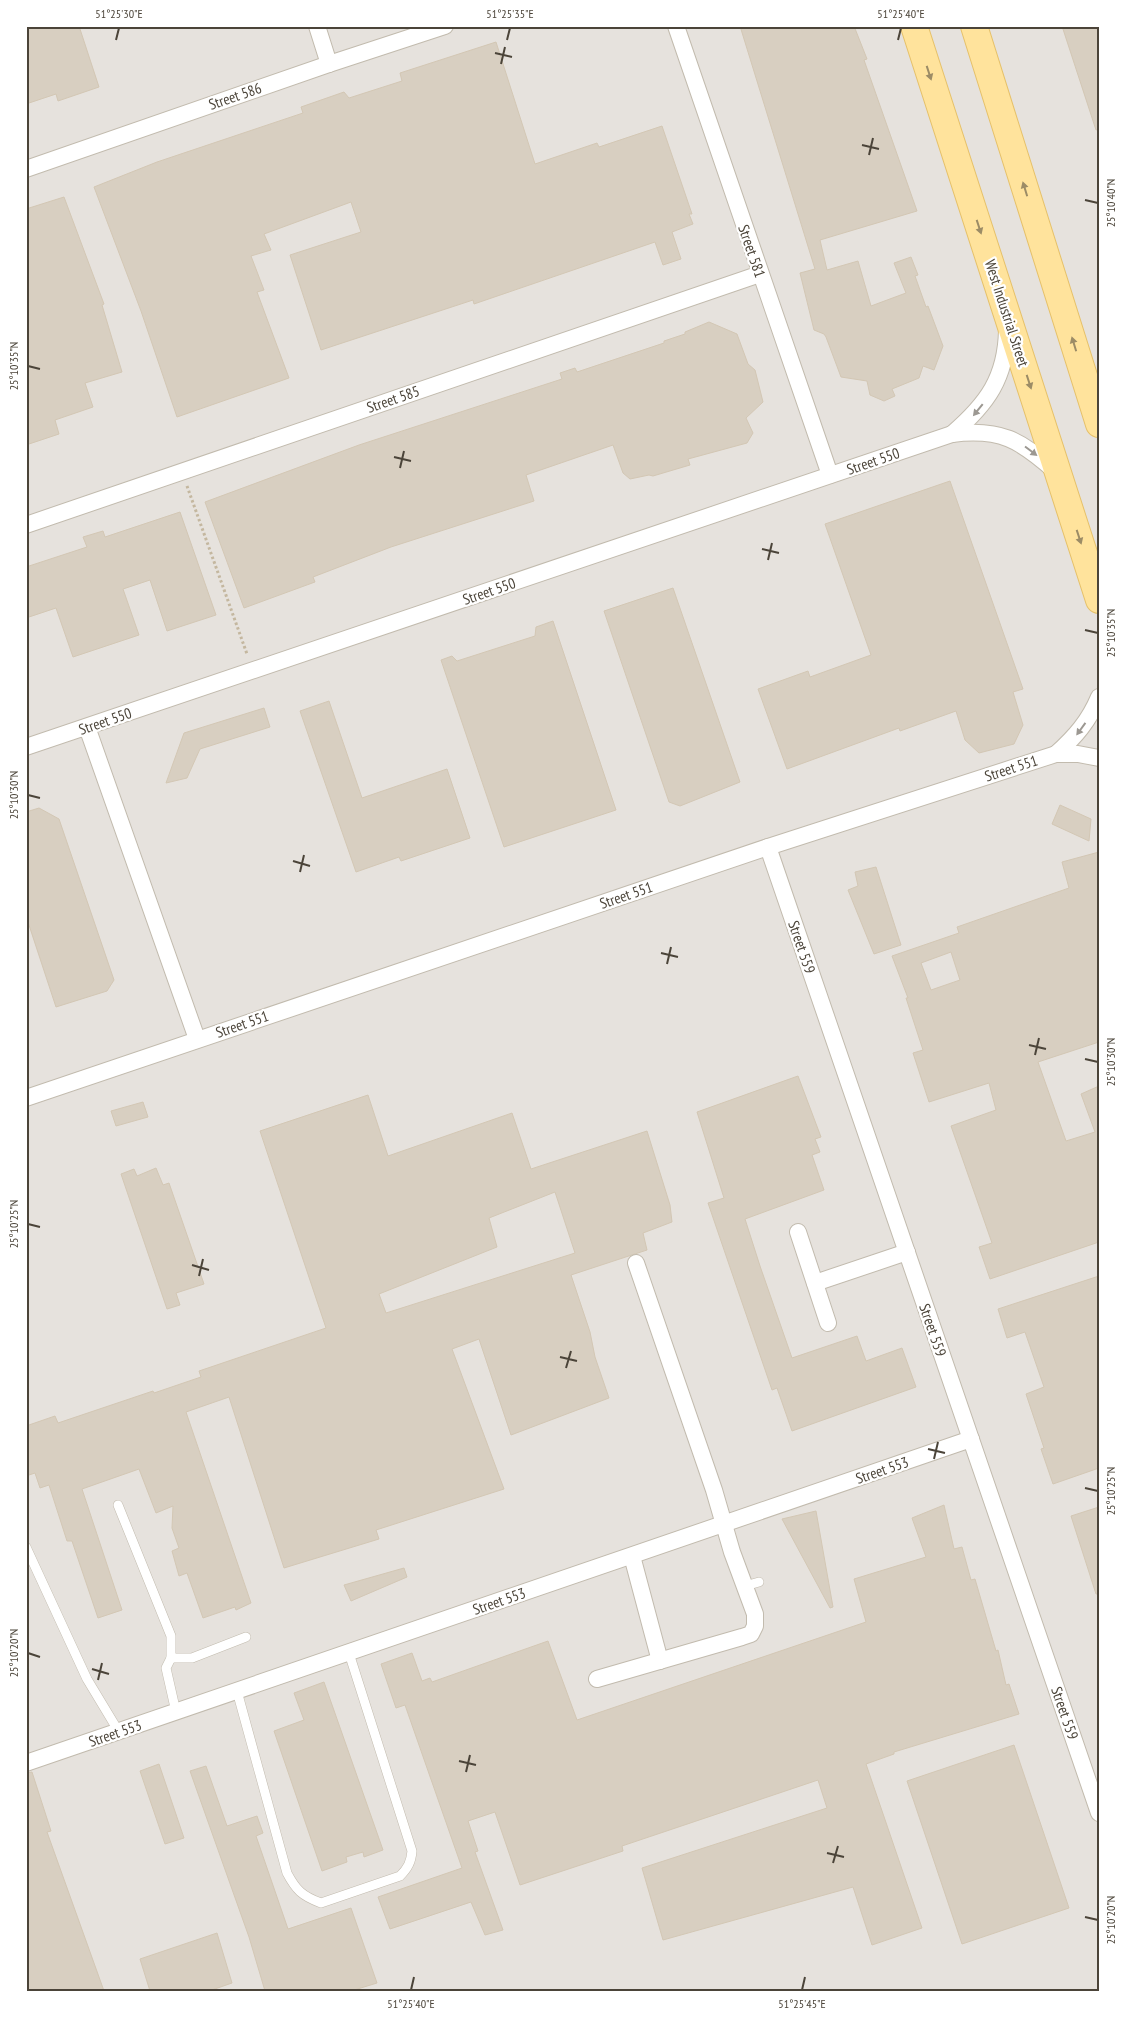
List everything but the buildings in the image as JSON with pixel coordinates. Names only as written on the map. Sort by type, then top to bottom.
[{"type":"main road","name":"West Industrial Street","points":[[914,26],[1099,600]]},
{"type":"main road","points":[[974,26],[1099,424]]},
{"type":"street","points":[[317,26],[330,64]]},
{"type":"street","name":"Street 586","points":[[26,168],[445,26]]},
{"type":"street","name":"Street 581","points":[[676,26],[830,475]]},
{"type":"street","name":"Street 585","points":[[26,525],[760,274]]},
{"type":"street","name":"Street 550","points":[[952,434],[973,417],[989,396],[1001,372],[1007,346],[1008,316]]},
{"type":"street","name":"Street 550","points":[[26,747],[952,434],[976,431],[999,434],[1021,444],[1059,475]]},
{"type":"street","name":"Street 551","points":[[1056,754],[1076,736],[1092,713],[1099,697]]},
{"type":"street","name":"Street 551","points":[[86,727],[197,1040]]},
{"type":"street","name":"Street 551","points":[[26,1098],[768,847],[1056,754],[1078,754],[1099,758]]},
{"type":"street","name":"Street 559","points":[[768,847],[1099,1812]]},
{"type":"street","points":[[798,1232],[828,1323]]},
{"type":"street","points":[[815,1283],[907,1252]]},
{"type":"street","points":[[597,1679],[751,1634],[755,1626],[752,1584],[724,1524],[636,1263]]},
{"type":"street","name":"Street 553","points":[[26,1763],[971,1440]]},
{"type":"street","points":[[632,1556],[660,1660]]},
{"type":"lane","points":[[118,1505],[171,1636],[171,1658],[166,1668],[176,1712]]},
{"type":"lane","points":[[26,1548],[87,1679],[119,1732]]},
{"type":"lane","points":[[171,1658],[192,1658],[246,1637]]},
{"type":"lane","points":[[237,1691],[287,1873],[296,1889],[309,1899],[321,1903],[400,1876],[412,1860],[412,1851],[349,1653]]},
{"type":"path","points":[[182,471],[252,671]]},
{"type":"shaded area","points":[[26,26],[1099,26],[1099,1991],[26,1991]]}]
